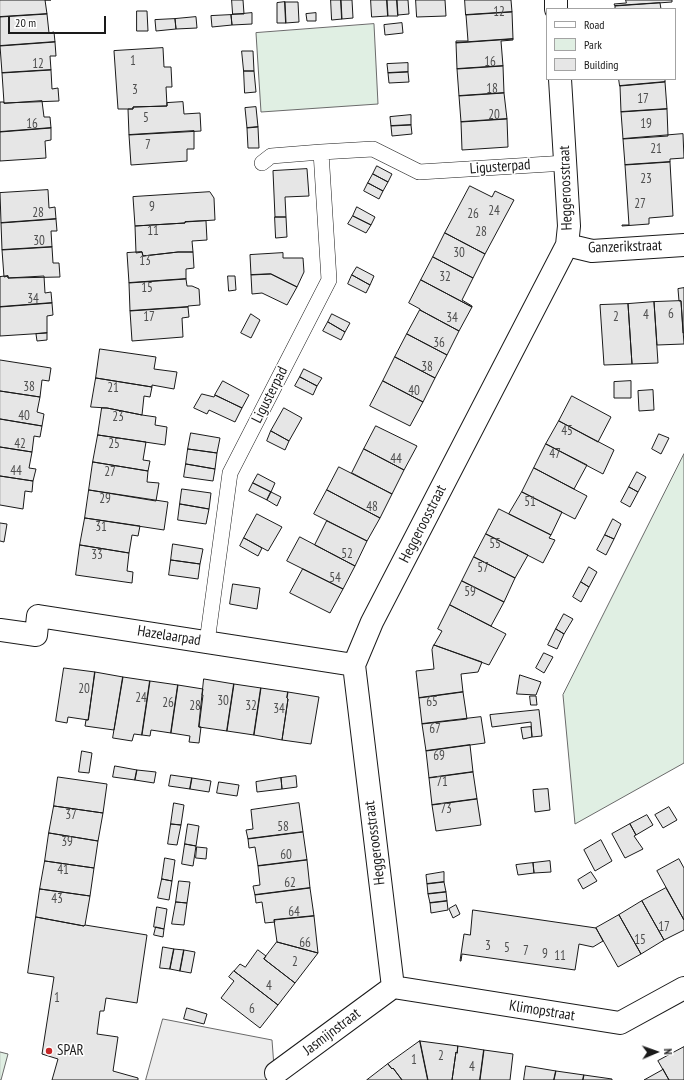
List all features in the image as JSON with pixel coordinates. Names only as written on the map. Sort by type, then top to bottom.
[{"type":"street","name":"Heggeroosstraat","points":[[393,987],[354,665],[372,622],[567,245],[569,226],[560,80]]},
{"type":"street","name":"Ganzerikstraat","points":[[567,245],[592,252],[684,245]]},
{"type":"street","name":"Hazelaarpad","points":[[0,630],[36,635],[38,616],[354,665]]},
{"type":"street","name":"Klimopstraat","points":[[393,987],[620,1023],[684,988]]},
{"type":"street","name":"Jasmijnstraat","points":[[275,1077],[393,987]]},
{"type":"lane","name":"Ligusterpad","points":[[262,163],[271,156],[373,149],[419,172],[566,163]]},
{"type":"lane","name":"Ligusterpad","points":[[207,642],[230,473],[329,280],[321,152]]},
{"type":"green space","points":[[374,24],[378,104],[261,112],[256,33]]},
{"type":"green space","points":[[684,454],[684,763],[575,824],[563,695]]},
{"type":"green space","points":[[0,1052],[8,1054],[1,1080],[0,1080]]},
{"type":"shaded area","points":[[163,1019],[272,1040],[275,1080],[146,1080]]},
{"type":"building","points":[[0,0],[45,0],[47,14],[0,17]]},
{"type":"building","points":[[232,0],[243,0],[244,14],[233,14]]},
{"type":"building","points":[[331,0],[341,0],[342,19],[332,20]]},
{"type":"building","points":[[341,0],[352,0],[353,18],[342,19]]},
{"type":"building","points":[[371,0],[387,0],[388,16],[372,17]]},
{"type":"building","points":[[387,0],[397,0],[398,16],[388,16]]},
{"type":"building","points":[[397,0],[408,0],[409,14],[398,15]]},
{"type":"building","points":[[416,0],[445,0],[446,16],[417,17]]},
{"type":"building","points":[[465,0],[511,0],[512,12],[466,15]]},
{"type":"building","points":[[626,0],[672,0],[672,2],[615,6],[614,4],[626,3]]},
{"type":"building","points":[[285,2],[298,2],[299,22],[286,23]]},
{"type":"building","points":[[285,2],[286,23],[277,23],[277,3]]},
{"type":"building","points":[[660,3],[661,8],[615,8],[615,6]]},
{"type":"building","points":[[137,11],[147,11],[148,31],[137,31]]},
{"type":"building","points":[[512,12],[513,39],[456,43],[456,41],[468,41],[466,15]]},
{"type":"building","points":[[252,13],[252,24],[232,25],[231,15]]},
{"type":"building","points":[[316,13],[316,21],[307,21],[306,14]]},
{"type":"building","points":[[47,14],[49,33],[54,32],[55,42],[0,46],[0,17]]},
{"type":"building","points":[[231,15],[232,25],[212,27],[211,16]]},
{"type":"building","points":[[196,17],[197,28],[176,29],[175,19]]},
{"type":"building","points":[[175,19],[176,29],[156,31],[155,20]]},
{"type":"building","points":[[402,23],[403,33],[385,35],[384,25]]},
{"type":"building","points":[[513,39],[501,41],[503,66],[457,69],[456,43]]},
{"type":"building","points":[[55,42],[56,56],[50,56],[51,70],[2,73],[0,46]]},
{"type":"building","points":[[163,48],[164,67],[171,67],[172,87],[166,87],[167,106],[118,109],[114,51]]},
{"type":"building","points":[[242,51],[253,51],[254,71],[244,71]]},
{"type":"building","points":[[408,63],[408,72],[388,73],[387,64]]},
{"type":"building","points":[[503,66],[504,93],[459,96],[457,69]]},
{"type":"building","points":[[51,70],[52,89],[58,88],[59,101],[4,103],[2,73]]},
{"type":"building","points":[[244,71],[254,71],[256,92],[245,93]]},
{"type":"building","points":[[408,72],[409,82],[389,83],[388,73]]},
{"type":"building","points":[[619,80],[665,80],[665,82],[620,86]]},
{"type":"building","points":[[665,82],[667,109],[621,112],[620,86]]},
{"type":"building","points":[[504,93],[507,119],[461,122],[459,96]]},
{"type":"building","points":[[42,101],[44,117],[50,117],[51,128],[0,132],[0,102]]},
{"type":"building","points":[[183,102],[184,114],[200,113],[201,131],[129,135],[128,109],[133,109],[133,107],[167,106],[167,103]]},
{"type":"building","points":[[256,107],[258,127],[247,128],[245,108]]},
{"type":"building","points":[[667,109],[668,136],[623,139],[621,112]]},
{"type":"building","points":[[411,115],[411,125],[391,126],[390,117]]},
{"type":"building","points":[[507,119],[508,147],[462,150],[461,122]]},
{"type":"building","points":[[411,125],[412,134],[392,136],[391,126]]},
{"type":"building","points":[[258,127],[259,148],[248,148],[247,128]]},
{"type":"building","points":[[51,128],[51,140],[45,141],[46,158],[0,161],[0,132]]},
{"type":"building","points":[[194,131],[194,149],[187,149],[187,161],[131,165],[129,135]]},
{"type":"building","points":[[683,134],[684,158],[670,159],[670,162],[625,165],[623,139]]},
{"type":"building","points":[[670,162],[673,216],[649,218],[649,224],[622,226],[629,225],[625,165]]},
{"type":"building","points":[[377,166],[392,174],[388,182],[373,174]]},
{"type":"building","points":[[307,169],[309,196],[285,197],[286,217],[275,217],[273,171]]},
{"type":"building","points":[[373,174],[388,182],[383,191],[368,183]]},
{"type":"building","points":[[368,183],[383,191],[379,199],[364,191]]},
{"type":"building","points":[[470,186],[492,197],[495,191],[514,200],[485,254],[445,233]]},
{"type":"building","points":[[48,190],[49,208],[55,207],[56,219],[1,223],[0,193]]},
{"type":"building","points":[[210,192],[214,198],[215,220],[135,226],[133,197]]},
{"type":"building","points":[[357,207],[375,217],[371,225],[353,216]]},
{"type":"building","points":[[353,216],[371,225],[366,233],[348,224]]},
{"type":"building","points":[[275,217],[286,217],[287,237],[276,238]]},
{"type":"building","points":[[56,219],[57,231],[51,231],[52,247],[2,250],[1,223]]},
{"type":"building","points":[[206,221],[207,240],[192,241],[193,252],[143,256],[142,252],[136,253],[135,226]]},
{"type":"building","points":[[445,233],[485,254],[473,278],[433,257]]},
{"type":"building","points":[[52,247],[53,263],[59,263],[60,277],[4,277],[2,250]]},
{"type":"building","points":[[142,252],[143,256],[193,252],[194,268],[186,269],[186,279],[129,283],[127,253]]},
{"type":"building","points":[[283,253],[283,258],[303,258],[304,272],[297,287],[271,274],[251,275],[250,255]]},
{"type":"building","points":[[433,257],[473,278],[462,300],[472,307],[421,280]]},
{"type":"building","points":[[357,267],[374,276],[370,285],[352,275]]},
{"type":"building","points":[[271,274],[297,287],[287,305],[262,293],[252,294],[251,275]]},
{"type":"building","points":[[352,275],[370,285],[366,293],[348,284]]},
{"type":"building","points":[[8,276],[8,278],[44,276],[45,293],[51,292],[52,303],[0,307],[0,277]]},
{"type":"building","points":[[228,276],[235,276],[236,290],[229,291]]},
{"type":"building","points":[[186,279],[187,286],[192,286],[199,289],[200,305],[130,311],[129,283]]},
{"type":"building","points":[[421,280],[472,307],[459,331],[409,303]]},
{"type":"building","points":[[684,288],[683,333],[681,301],[679,301],[678,289]]},
{"type":"building","points":[[681,301],[684,344],[657,345],[654,302]]},
{"type":"building","points":[[654,302],[658,363],[632,364],[628,304]]},
{"type":"building","points":[[52,303],[53,315],[47,316],[47,333],[0,336],[0,307]]},
{"type":"building","points":[[628,304],[632,364],[604,365],[600,305]]},
{"type":"building","points":[[188,307],[189,317],[182,318],[183,337],[132,341],[130,311]]},
{"type":"building","points":[[420,310],[459,331],[447,355],[407,334]]},
{"type":"building","points":[[251,314],[260,320],[251,338],[241,333]]},
{"type":"building","points":[[332,314],[350,323],[345,332],[328,322]]},
{"type":"building","points":[[328,322],[345,332],[341,340],[323,331]]},
{"type":"building","points":[[47,333],[47,340],[37,341],[36,334]]},
{"type":"building","points":[[407,334],[447,355],[435,378],[395,357]]},
{"type":"building","points":[[100,349],[156,357],[154,369],[177,372],[174,389],[96,378]]},
{"type":"building","points":[[395,357],[435,378],[423,402],[383,381]]},
{"type":"building","points":[[0,360],[51,368],[49,381],[42,380],[40,397],[0,391]]},
{"type":"building","points":[[304,369],[322,378],[317,386],[300,377]]},
{"type":"building","points":[[300,377],[317,386],[313,395],[295,386]]},
{"type":"building","points":[[96,378],[152,387],[150,397],[144,396],[142,415],[107,408],[91,407]]},
{"type":"building","points":[[223,381],[249,395],[242,408],[215,395]]},
{"type":"building","points":[[383,381],[423,402],[410,426],[370,406]]},
{"type":"building","points":[[631,381],[631,398],[614,398],[614,382]]},
{"type":"building","points":[[653,390],[654,410],[639,411],[638,391]]},
{"type":"building","points":[[0,391],[40,397],[37,412],[44,414],[42,426],[0,419]]},
{"type":"building","points":[[202,394],[214,397],[215,395],[242,408],[235,422],[209,410],[207,414],[194,408]]},
{"type":"building","points":[[572,396],[611,417],[598,442],[559,421]]},
{"type":"building","points":[[102,408],[156,417],[155,425],[167,427],[165,445],[98,435]]},
{"type":"building","points":[[284,408],[302,418],[289,441],[271,431]]},
{"type":"building","points":[[0,419],[42,426],[40,437],[34,436],[32,452],[0,447]]},
{"type":"building","points":[[559,421],[614,450],[603,474],[546,444]]},
{"type":"building","points":[[376,426],[417,446],[404,470],[364,449]]},
{"type":"building","points":[[271,431],[289,441],[285,450],[267,441]]},
{"type":"building","points":[[191,433],[220,438],[217,453],[188,449]]},
{"type":"building","points":[[659,434],[669,438],[661,454],[652,449]]},
{"type":"building","points":[[98,435],[146,442],[143,460],[150,461],[148,471],[93,462]]},
{"type":"building","points":[[546,444],[587,465],[574,489],[534,468]]},
{"type":"building","points":[[0,447],[32,452],[29,468],[36,469],[33,481],[0,476]]},
{"type":"building","points":[[188,449],[217,453],[215,469],[186,464]]},
{"type":"building","points":[[364,449],[404,470],[392,494],[352,473]]},
{"type":"building","points":[[93,462],[148,471],[147,482],[159,483],[156,501],[89,490]]},
{"type":"building","points":[[186,464],[215,469],[213,481],[184,477]]},
{"type":"building","points":[[339,467],[392,494],[380,518],[327,490]]},
{"type":"building","points":[[534,468],[587,496],[575,519],[522,492]]},
{"type":"building","points":[[637,472],[646,477],[638,492],[629,487]]},
{"type":"building","points":[[258,474],[275,483],[271,492],[253,483]]},
{"type":"building","points":[[0,476],[33,481],[32,492],[25,491],[23,509],[0,505]]},
{"type":"building","points":[[253,483],[271,492],[267,500],[249,491]]},
{"type":"building","points":[[629,487],[638,492],[630,507],[621,502]]},
{"type":"building","points":[[182,489],[211,493],[209,509],[180,504]]},
{"type":"building","points":[[89,490],[168,502],[164,530],[85,518]]},
{"type":"building","points":[[327,490],[380,518],[367,541],[314,514]]},
{"type":"building","points":[[271,492],[281,497],[277,506],[267,500]]},
{"type":"building","points":[[522,492],[562,512],[551,535],[509,514]]},
{"type":"building","points":[[180,504],[209,509],[206,524],[178,520]]},
{"type":"building","points":[[499,509],[551,535],[549,538],[555,540],[543,563],[486,534]]},
{"type":"building","points":[[257,514],[282,527],[268,551],[244,538]]},
{"type":"building","points":[[85,518],[140,526],[138,536],[132,535],[129,553],[80,545]]},
{"type":"building","points":[[613,519],[621,524],[614,539],[605,535]]},
{"type":"building","points":[[327,521],[367,541],[355,566],[315,545]]},
{"type":"building","points":[[0,523],[7,524],[4,542],[0,541]]},
{"type":"building","points":[[486,534],[528,555],[515,578],[474,557]]},
{"type":"building","points":[[605,535],[614,539],[606,555],[597,550]]},
{"type":"building","points":[[300,537],[355,566],[343,589],[287,561]]},
{"type":"building","points":[[244,538],[262,548],[258,556],[240,546]]},
{"type":"building","points":[[173,544],[203,549],[200,564],[171,560]]},
{"type":"building","points":[[80,545],[129,553],[127,571],[133,572],[132,583],[76,575]]},
{"type":"building","points":[[474,557],[515,578],[504,602],[462,581]]},
{"type":"building","points":[[171,560],[200,564],[198,579],[169,575]]},
{"type":"building","points":[[589,567],[597,572],[589,587],[581,582]]},
{"type":"building","points":[[303,569],[343,589],[330,613],[290,593]]},
{"type":"building","points":[[462,581],[504,602],[491,626],[450,605]]},
{"type":"building","points":[[581,582],[589,587],[581,602],[573,597]]},
{"type":"building","points":[[233,584],[260,588],[257,609],[230,604]]},
{"type":"building","points":[[450,605],[506,634],[489,665],[434,645],[442,631],[438,629]]},
{"type":"building","points":[[564,614],[573,619],[564,634],[556,629]]},
{"type":"building","points":[[556,629],[564,634],[557,649],[548,645]]},
{"type":"building","points":[[434,645],[482,662],[478,672],[461,674],[463,692],[419,698],[416,671],[434,669],[432,650]]},
{"type":"building","points":[[544,653],[553,657],[544,673],[536,668]]},
{"type":"building","points":[[64,668],[95,672],[88,720],[68,717],[67,723],[56,721]]},
{"type":"building","points":[[95,672],[123,677],[114,730],[85,726],[86,720],[88,720]]},
{"type":"building","points":[[520,675],[541,682],[536,695],[517,694]]},
{"type":"building","points":[[123,677],[150,681],[142,735],[134,734],[132,741],[113,738]]},
{"type":"building","points":[[204,679],[234,684],[227,731],[199,727]]},
{"type":"building","points":[[150,681],[178,685],[171,733],[151,730],[150,736],[142,735]]},
{"type":"building","points":[[234,684],[261,688],[254,735],[227,731]]},
{"type":"building","points":[[178,685],[203,689],[199,743],[189,742],[190,736],[171,733]]},
{"type":"building","points":[[261,688],[288,692],[282,740],[254,735]]},
{"type":"building","points":[[288,692],[319,697],[311,744],[282,740]]},
{"type":"building","points":[[463,692],[467,719],[422,724],[419,698]]},
{"type":"building","points":[[530,696],[536,696],[537,705],[531,705]]},
{"type":"building","points":[[539,710],[542,736],[532,737],[531,722],[492,727],[490,715]]},
{"type":"building","points":[[481,717],[485,743],[426,751],[422,724]]},
{"type":"building","points":[[531,727],[532,737],[523,739],[521,728]]},
{"type":"building","points":[[470,745],[473,772],[429,778],[426,751]]},
{"type":"building","points":[[82,751],[92,753],[89,773],[79,772]]},
{"type":"building","points":[[115,766],[137,770],[135,780],[113,777]]},
{"type":"building","points":[[137,770],[156,772],[154,783],[135,780]]},
{"type":"building","points":[[473,772],[477,799],[432,805],[429,778]]},
{"type":"building","points":[[171,775],[192,778],[190,789],[169,786]]},
{"type":"building","points":[[296,776],[297,787],[282,789],[281,778]]},
{"type":"building","points":[[58,777],[107,784],[103,813],[54,806]]},
{"type":"building","points":[[192,778],[211,781],[209,792],[190,789]]},
{"type":"building","points":[[281,778],[282,789],[257,792],[256,782]]},
{"type":"building","points":[[219,782],[239,785],[237,796],[217,793]]},
{"type":"building","points":[[548,789],[550,810],[535,812],[533,790]]},
{"type":"building","points":[[477,799],[481,825],[436,831],[432,805]]},
{"type":"building","points":[[174,803],[184,805],[181,825],[171,824]]},
{"type":"building","points":[[299,803],[303,832],[248,839],[246,830],[253,829],[251,810]]},
{"type":"building","points":[[54,806],[103,813],[98,841],[49,833]]},
{"type":"building","points":[[669,807],[677,820],[663,828],[655,815]]},
{"type":"building","points":[[647,815],[653,825],[636,835],[630,824]]},
{"type":"building","points":[[171,824],[181,825],[177,845],[168,844]]},
{"type":"building","points":[[188,824],[199,826],[196,846],[185,844]]},
{"type":"building","points":[[630,824],[636,835],[634,836],[643,849],[625,858],[612,834]]},
{"type":"building","points":[[303,832],[307,860],[258,866],[255,847],[249,848],[248,839]]},
{"type":"building","points":[[49,833],[98,841],[94,868],[45,861]]},
{"type":"building","points":[[601,840],[612,861],[595,871],[584,850]]},
{"type":"building","points":[[185,844],[196,846],[193,866],[182,864]]},
{"type":"building","points":[[197,847],[207,848],[206,859],[196,858]]},
{"type":"building","points":[[165,858],[175,860],[172,881],[162,879]]},
{"type":"building","points":[[679,859],[684,868],[684,920],[657,871]]},
{"type":"building","points":[[307,860],[310,888],[255,895],[253,886],[260,885],[258,866]]},
{"type":"building","points":[[45,861],[94,868],[90,896],[40,889]]},
{"type":"building","points":[[550,861],[551,872],[534,873],[533,863]]},
{"type":"building","points":[[533,863],[534,873],[518,875],[516,865]]},
{"type":"building","points":[[444,872],[444,882],[427,884],[426,875]]},
{"type":"building","points":[[591,872],[597,881],[583,889],[578,880]]},
{"type":"building","points":[[162,879],[172,881],[169,900],[158,898]]},
{"type":"building","points":[[179,881],[190,882],[187,903],[176,902]]},
{"type":"building","points":[[444,882],[446,892],[428,894],[427,884]]},
{"type":"building","points":[[310,888],[314,916],[274,920],[275,922],[265,923],[262,902],[256,903],[255,895]]},
{"type":"building","points":[[666,888],[684,920],[684,930],[664,940],[642,901]]},
{"type":"building","points":[[40,889],[90,896],[85,925],[36,917]]},
{"type":"building","points":[[446,892],[447,901],[430,903],[428,894]]},
{"type":"building","points":[[447,901],[448,910],[431,913],[430,903]]},
{"type":"building","points":[[642,901],[664,940],[641,954],[619,915]]},
{"type":"building","points":[[176,902],[187,903],[184,925],[172,924]]},
{"type":"building","points":[[456,905],[460,914],[453,918],[449,909]]},
{"type":"building","points":[[157,907],[167,909],[164,929],[154,927]]},
{"type":"building","points":[[473,910],[596,928],[603,941],[593,947],[579,944],[575,970],[462,954],[460,961],[464,934],[470,935]]},
{"type":"building","points":[[619,915],[641,954],[618,967],[596,928]]},
{"type":"building","points":[[314,916],[318,953],[277,942],[274,920]]},
{"type":"building","points":[[36,917],[84,926],[147,935],[137,1003],[106,998],[104,1011],[100,1011],[97,1034],[118,1037],[113,1071],[138,1078],[138,1080],[52,1080],[58,1059],[42,1054],[54,977],[28,973]]},
{"type":"building","points":[[156,927],[164,929],[163,937],[154,935]]},
{"type":"building","points":[[277,942],[318,953],[295,983],[264,959]]},
{"type":"building","points":[[163,947],[174,949],[170,969],[160,968]]},
{"type":"building","points":[[174,949],[184,950],[180,971],[170,969]]},
{"type":"building","points":[[184,950],[195,952],[191,973],[180,971]]},
{"type":"building","points":[[258,950],[266,956],[264,959],[295,983],[278,1005],[234,971],[240,964],[245,967]]},
{"type":"building","points":[[234,971],[278,1005],[260,1028],[221,998],[234,981],[229,977]]},
{"type":"building","points":[[187,1008],[207,1014],[204,1024],[184,1019]]},
{"type":"building","points":[[420,1041],[428,1080],[402,1080],[388,1064]]},
{"type":"building","points":[[420,1041],[458,1046],[452,1080],[428,1080]]},
{"type":"building","points":[[458,1046],[484,1050],[480,1080],[452,1080]]},
{"type":"building","points":[[684,1047],[684,1080],[669,1080],[658,1061]]},
{"type":"building","points":[[484,1050],[513,1054],[510,1080],[480,1080]]},
{"type":"building","points":[[388,1064],[402,1080],[367,1080]]},
{"type":"building","points":[[526,1066],[556,1071],[554,1080],[524,1080]]},
{"type":"building","points":[[663,1069],[669,1080],[644,1080],[662,1070]]},
{"type":"building","points":[[556,1071],[584,1075],[583,1080],[554,1080]]},
{"type":"building","points":[[584,1075],[612,1079],[612,1080],[583,1080]]},
{"type":"place","name":"SPAR","points":[[49,1051]]}]
